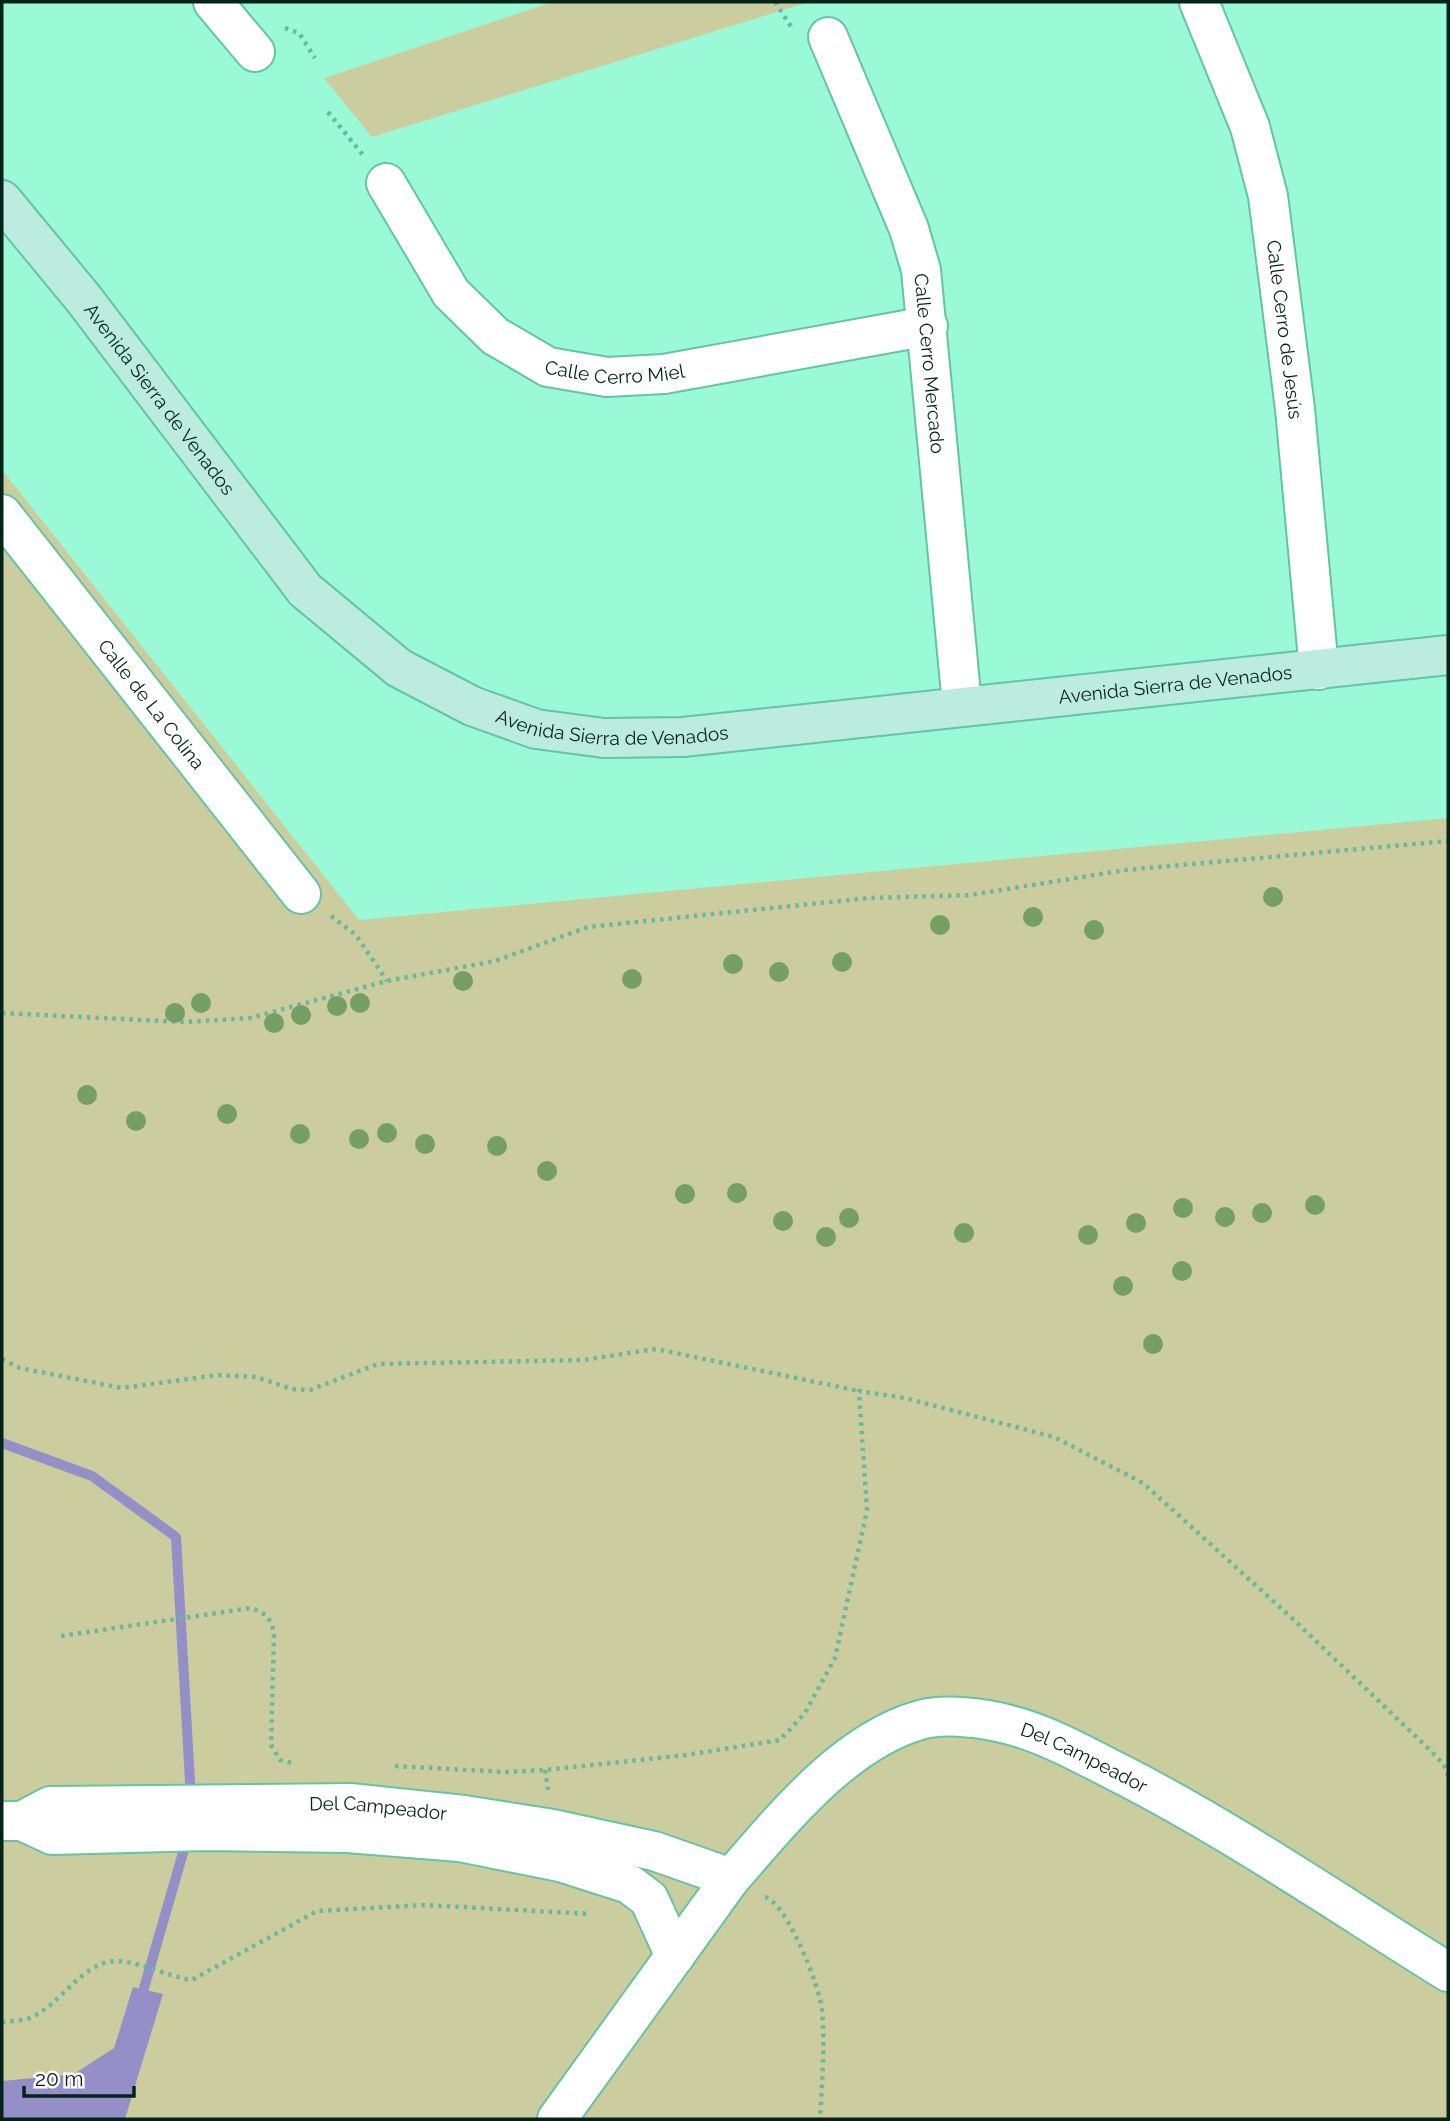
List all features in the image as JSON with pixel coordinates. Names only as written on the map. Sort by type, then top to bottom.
[{"type":"street","points":[[214,2],[255,52]]},
{"type":"street","name":"Calle Cerro de Jesús","points":[[1199,2],[1250,127],[1268,196],[1295,409],[1319,670]]},
{"type":"street","name":"Calle Cerro Mercado","points":[[828,37],[909,229],[921,270],[962,705]]},
{"type":"street","name":"Calle Cerro Miel","points":[[386,183],[451,293],[495,336],[548,367],[607,377],[664,374],[928,327]]},
{"type":"street","name":"Avenida Sierra de Venados","points":[[2,200],[83,298],[305,590],[411,674],[472,706],[536,729],[604,738],[683,737],[1448,655]]},
{"type":"street","name":"Calle de La Colina","points":[[2,514],[301,894]]},
{"type":"street","name":"Del Campeador","points":[[557,2119],[721,1892],[813,1787],[876,1739],[921,1720],[957,1717],[1009,1724],[1058,1742],[1171,1800],[1448,1972]]},
{"type":"street","name":"Del Campeador","points":[[12,1821],[50,1806],[145,1819],[208,1817],[350,1803],[464,1815],[554,1829],[654,1851],[721,1892]]},
{"type":"street","name":"Del Campeador","points":[[208,1817],[347,1833],[460,1842],[560,1862],[629,1884],[649,1899],[675,1956]]},
{"type":"path","points":[[287,27],[299,33],[315,58]]},
{"type":"path","points":[[328,112],[386,183]]},
{"type":"path","points":[[2,1013],[107,1016],[183,1022],[250,1017],[387,981],[495,961],[588,927],[870,898],[970,895],[1126,870],[1448,841]]},
{"type":"path","points":[[301,894],[356,935],[387,981]]},
{"type":"path","points":[[2,1359],[20,1368],[122,1388],[228,1375],[256,1377],[291,1389],[310,1390],[378,1364],[583,1360],[656,1349],[918,1401],[1054,1437],[1143,1483],[1294,1620],[1431,1751],[1444,1765],[1448,1776]]},
{"type":"path","points":[[381,1766],[505,1772],[545,1770],[686,1755],[780,1740],[805,1713],[835,1658],[842,1633],[845,1601],[866,1527],[859,1391]]},
{"type":"path","points":[[61,1636],[251,1608],[269,1617],[274,1635],[271,1745],[280,1760],[296,1764]]},
{"type":"path","points":[[721,1892],[765,1897],[777,1903],[793,1926],[822,2006],[820,2119]]},
{"type":"path","points":[[2,2022],[32,2018],[88,1973],[108,1962],[129,1962],[169,1977],[192,1980],[317,1911],[425,1905],[601,1916]]},
{"type":"green space","points":[[552,2],[809,2],[372,137],[324,78]]},
{"type":"green space","points":[[2,470],[359,920],[1448,818],[1448,2119],[2,2119]]},
{"type":"shaded area","points":[[133,1987],[163,1994],[125,2119],[2,2119],[2,2081],[74,2074],[114,2048]]},
{"type":"waterway","points":[[2,1443],[92,1476],[176,1537],[191,1799]]},
{"type":"waterway","points":[[140,2002],[187,1839]]}]
